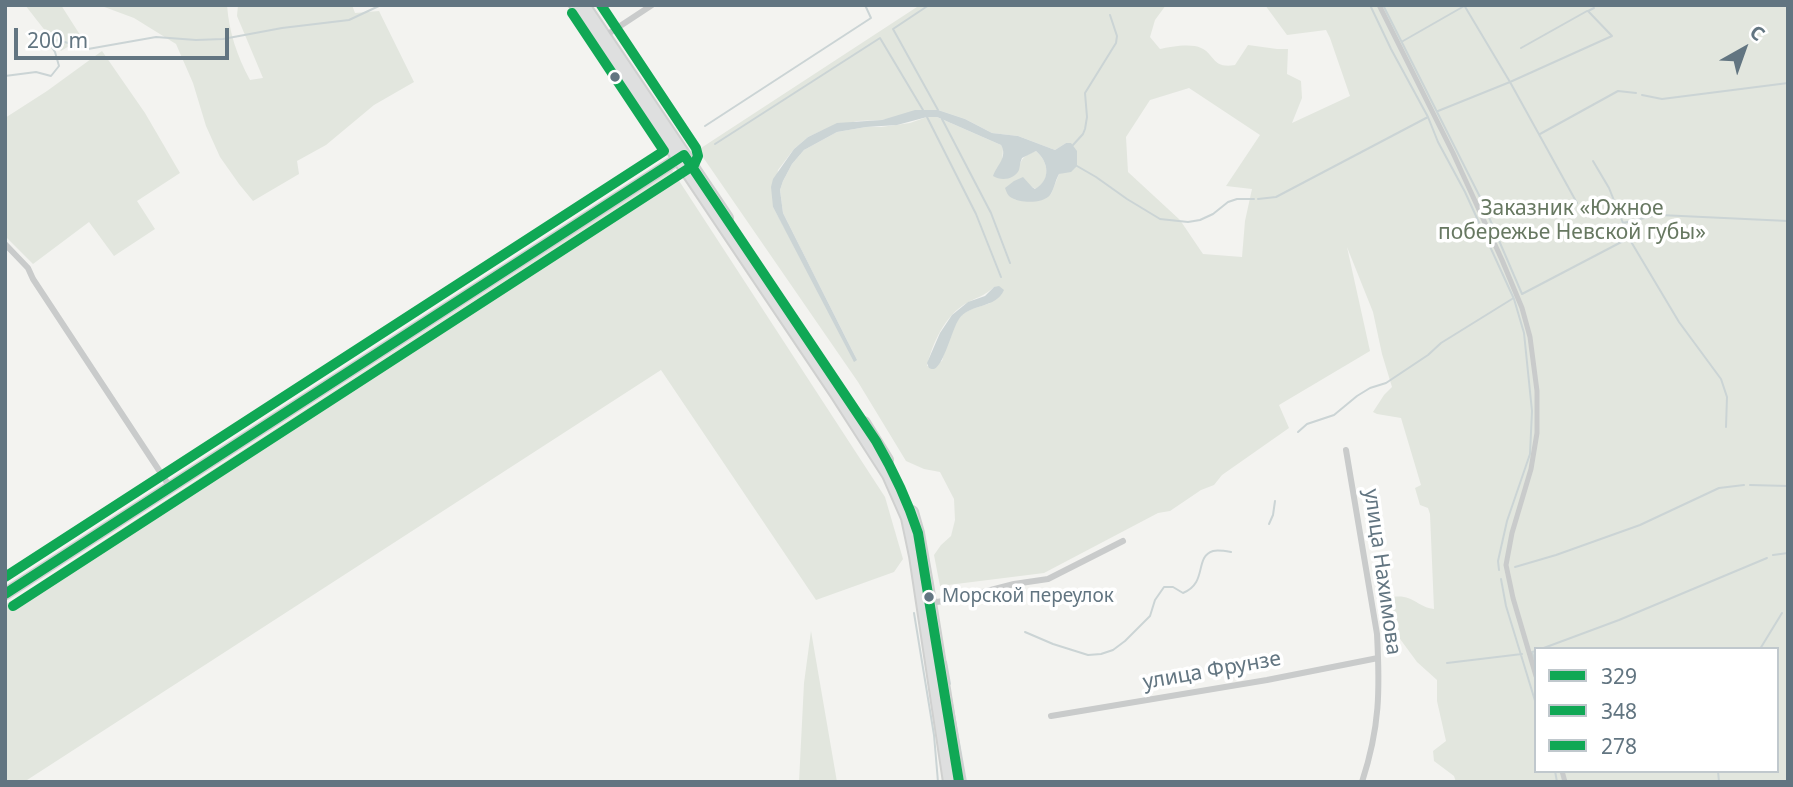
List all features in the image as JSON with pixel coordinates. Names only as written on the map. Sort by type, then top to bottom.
[{"type":"main road","points":[[575,5],[876,441],[908,499],[918,533],[960,782]]},
{"type":"main road","points":[[584,5],[888,475],[906,518],[915,556],[949,782]]},
{"type":"main road","points":[[5,594],[681,157]]},
{"type":"street","points":[[605,36],[652,5]]},
{"type":"street","points":[[1379,5],[1453,153],[1502,260],[1522,308],[1530,337],[1537,391],[1537,433],[1531,469],[1512,533],[1506,565],[1534,669]]},
{"type":"street","points":[[5,244],[28,268],[170,487]]},
{"type":"street","name":"улица Нахимова","points":[[1346,450],[1377,634],[1379,681],[1376,730],[1362,782]]},
{"type":"street","points":[[930,603],[1048,579],[1123,541]]},
{"type":"street","name":"улица Фрунзе","points":[[1051,716],[1267,680],[1378,658]]},
{"type":"green space","points":[[25,5],[61,5],[82,38],[61,51]]},
{"type":"green space","points":[[99,5],[227,5],[234,44],[250,80],[263,78],[237,16],[238,5],[352,5],[355,13],[379,11],[414,82],[374,105],[326,145],[297,161],[299,174],[253,201],[220,157],[176,44],[134,18]]},
{"type":"green space","name":"Заказник «Южное побережье Невской губы»","points":[[920,5],[1166,5],[1155,20],[1150,37],[1160,49],[1197,47],[1206,51],[1218,63],[1228,66],[1235,65],[1248,45],[1288,49],[1287,74],[1301,81],[1302,98],[1292,123],[1350,96],[1326,30],[1287,35],[1265,5],[1788,5],[1788,782],[1456,782],[1454,776],[1434,761],[1433,751],[1446,741],[1437,701],[1437,680],[1417,662],[1387,621],[1385,607],[1393,597],[1400,597],[1434,609],[1430,514],[1428,508],[1420,505],[1415,488],[1421,485],[1401,418],[1373,412],[1392,387],[1373,312],[1347,247],[1370,351],[1279,405],[1289,428],[1222,475],[1214,485],[1201,490],[1170,511],[1158,513],[1044,573],[940,586],[934,555],[951,536],[955,520],[954,499],[940,472],[906,461],[858,382],[698,150]],"holes":[[[1189,88],[1260,135],[1226,186],[1252,189],[1245,221],[1242,257],[1203,254],[1180,220],[1128,172],[1126,137],[1150,100]],[[938,110],[965,119],[992,133],[1018,136],[1055,150],[1066,143],[1064,172],[1059,174],[1051,194],[1033,201],[1014,199],[1032,187],[1036,189],[1044,181],[1046,165],[1040,155],[1036,151],[1031,153],[1024,157],[1020,164],[1002,161],[1001,145],[937,117],[837,132],[804,150],[783,181],[780,190],[783,213],[857,360],[773,207],[778,170],[794,149],[808,137],[821,131],[857,121],[882,120]],[[994,287],[990,303],[968,311],[958,320],[942,361],[927,366],[936,340],[951,316],[965,304]]]},
{"type":"green space","points":[[102,51],[145,113],[180,173],[137,201],[155,229],[114,256],[89,222],[33,264],[5,236],[5,118]]},
{"type":"green space","points":[[672,170],[885,497],[903,559],[894,572],[816,600],[661,370],[24,782],[5,782],[5,605]]},
{"type":"green space","points":[[811,631],[837,782],[799,782],[804,683]]},
{"type":"shaded area","points":[[915,110],[938,110],[965,119],[992,133],[1018,136],[1055,150],[1071,143],[1077,151],[1077,166],[1071,172],[1059,174],[1047,198],[1031,202],[1016,200],[1008,195],[1005,188],[1014,181],[1023,177],[1035,189],[1044,181],[1046,165],[1040,155],[1036,151],[1022,158],[1019,170],[1011,178],[996,178],[993,176],[1001,161],[1001,145],[937,117],[837,132],[804,150],[792,164],[780,190],[783,213],[857,360],[854,362],[773,207],[771,187],[773,179],[794,149],[808,137],[837,123],[882,120]]},
{"type":"shaded area","points":[[999,286],[1004,290],[1000,296],[970,310],[959,319],[938,366],[929,368],[927,363],[940,333],[952,315],[968,302],[985,296]]},
{"type":"waterway","points":[[5,76],[36,72],[51,76],[59,66],[49,43],[58,40],[88,49],[156,37],[223,39],[349,20],[381,5]]},
{"type":"waterway","points":[[705,126],[871,18],[865,5]]},
{"type":"waterway","points":[[929,5],[893,29],[938,110]]},
{"type":"waterway","points":[[1370,5],[1465,192],[1514,299],[1524,333],[1532,411],[1530,454],[1507,521],[1498,561],[1499,570]]},
{"type":"waterway","points":[[1383,5],[1482,201],[1522,294],[1629,238],[1623,223],[1653,216]]},
{"type":"waterway","points":[[1464,5],[1577,203]]},
{"type":"waterway","points":[[1403,41],[1466,5]]},
{"type":"waterway","points":[[1438,111],[1612,36],[1588,11],[1594,8]]},
{"type":"waterway","points":[[1521,48],[1587,11]]},
{"type":"waterway","points":[[1073,145],[1085,129],[1085,93],[1116,43],[1117,36],[1110,15]]},
{"type":"waterway","points":[[715,144],[880,38],[923,110]]},
{"type":"waterway","points":[[1642,95],[1662,99],[1788,83]]},
{"type":"waterway","points":[[1540,134],[1618,91],[1636,93]]},
{"type":"waterway","points":[[927,117],[976,214],[1001,277]]},
{"type":"waterway","points":[[1258,199],[1276,197],[1428,117]]},
{"type":"waterway","points":[[942,119],[991,213],[1010,263]]},
{"type":"waterway","points":[[1593,161],[1609,188],[1623,223]]},
{"type":"waterway","points":[[1077,166],[1160,219],[1188,222],[1200,220],[1228,202],[1254,199]]},
{"type":"waterway","points":[[1660,215],[1788,221]]},
{"type":"waterway","points":[[1630,240],[1679,322],[1721,379],[1727,397],[1726,427]]},
{"type":"waterway","points":[[1298,432],[1307,424],[1334,415],[1370,388],[1386,383],[1441,343],[1512,299]]},
{"type":"waterway","points":[[1515,567],[1640,525],[1719,488],[1744,485]]},
{"type":"waterway","points":[[1750,485],[1788,486]]},
{"type":"waterway","points":[[1269,524],[1275,501]]},
{"type":"waterway","points":[[1025,632],[1088,655],[1113,650],[1150,616],[1155,600],[1164,587],[1173,587],[1183,593],[1191,589],[1207,554],[1215,551],[1231,552]]},
{"type":"waterway","points":[[1773,555],[1788,553]]},
{"type":"waterway","points":[[1546,647],[1619,620],[1767,558]]},
{"type":"waterway","points":[[1501,579],[1506,606],[1534,697]]},
{"type":"waterway","points":[[914,613],[934,735],[938,782]]},
{"type":"waterway","points":[[1761,647],[1782,613]]},
{"type":"waterway","points":[[1534,652],[1534,658]]},
{"type":"waterway","points":[[1447,663],[1522,654]]},
{"type":"waterway","points":[[946,662],[950,684]]},
{"type":"waterway","points":[[951,698],[966,782]]},
{"type":"waterway","points":[[1555,773],[1557,782]]},
{"type":"waterway","points":[[1718,773],[1719,782]]},
{"type":"transit line","name":"348","points":[[13,606],[694,165],[698,156],[696,148],[601,5]]},
{"type":"transit line","name":"278","points":[[5,577],[664,151],[572,13]]},
{"type":"transit line","name":"329","points":[[5,594],[684,155],[876,441],[905,497],[918,533],[959,782]]},
{"type":"place","name":"Морской переулок","points":[[929,597]]}]
